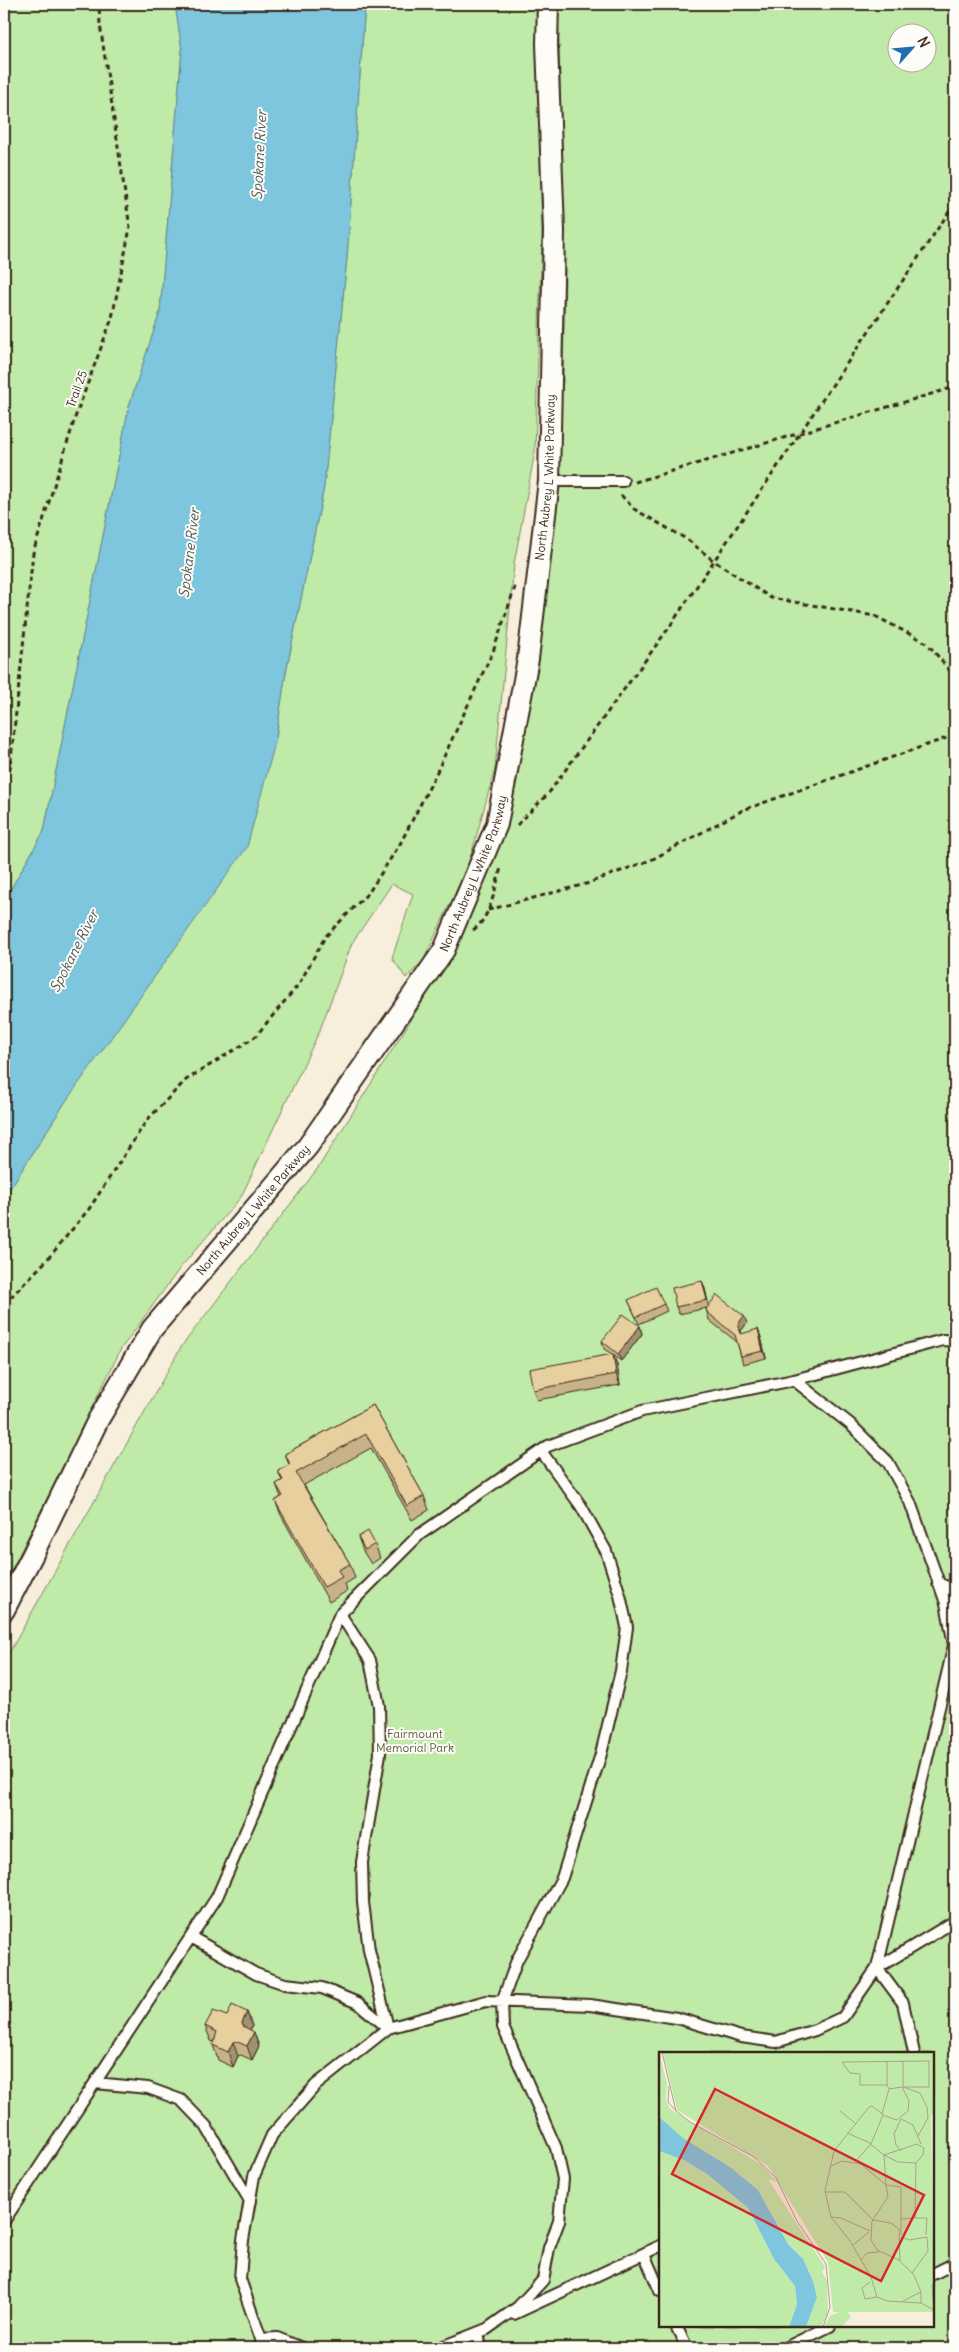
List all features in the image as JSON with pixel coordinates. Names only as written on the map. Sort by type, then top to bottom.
[{"type":"street","name":"North Aubrey L White Parkway","points":[[4,1610],[98,1420],[152,1329],[308,1146],[444,950],[498,824],[528,659],[549,481],[554,231],[547,44],[548,4]]},
{"type":"lane","points":[[549,481],[624,482]]},
{"type":"lane","points":[[4,2221],[217,1897],[340,1614],[419,1535],[548,1446],[642,1412],[794,1380],[943,1340],[955,1341]]},
{"type":"lane","points":[[302,2348],[277,2338],[261,2344],[240,2279],[254,2176],[272,2135],[316,2085],[388,2028],[486,2001],[590,2004],[677,2018],[740,2037],[776,2042],[815,2030],[843,2018],[877,1968],[954,1645],[946,1603],[910,1502],[888,1462],[850,1424],[794,1380]]},
{"type":"lane","points":[[498,2322],[518,2307],[543,2280],[549,2248],[558,2221],[563,2179],[556,2148],[503,2027],[502,2002],[517,1960],[562,1878],[601,1754],[621,1671],[627,1627],[620,1595],[606,1551],[581,1506],[541,1451]]},
{"type":"lane","points":[[938,1584],[955,1590]]},
{"type":"lane","points":[[340,1614],[370,1660],[379,1706],[380,1754],[362,1862],[363,1894],[369,1950],[388,2028]]},
{"type":"lane","points":[[877,1968],[955,1921]]},
{"type":"lane","points":[[191,1937],[256,1974],[285,1984],[322,1988],[358,2003],[388,2028]]},
{"type":"lane","points":[[877,1968],[903,2003],[914,2052]]},
{"type":"lane","points":[[95,2083],[148,2088],[181,2100],[206,2126],[250,2201]]},
{"type":"lane","points":[[439,2348],[478,2333],[659,2246]]},
{"type":"lane","points":[[644,2254],[659,2290]]},
{"type":"lane","points":[[934,2274],[955,2263]]},
{"type":"lane","points":[[676,2327],[687,2348]]},
{"type":"lane","points":[[785,2348],[828,2327]]},
{"type":"lane","points":[[478,2333],[481,2348]]},
{"type":"path","name":"Trail 25","points":[[4,778],[10,768],[34,553],[76,416],[112,318],[130,228],[100,24],[99,4]]},
{"type":"path","points":[[514,834],[517,825],[548,794],[668,629],[955,203]]},
{"type":"path","points":[[624,482],[639,482],[800,432],[955,388]]},
{"type":"path","points":[[609,481],[634,509],[688,540],[714,561],[771,598],[875,616],[926,642],[955,677]]},
{"type":"path","points":[[4,1304],[46,1260],[89,1209],[147,1120],[186,1080],[255,1037],[299,984],[325,937],[369,892],[400,844],[434,778],[494,649],[518,578]]},
{"type":"path","points":[[488,910],[586,884],[653,860],[743,810],[955,735]]},
{"type":"path","points":[[500,870],[504,861]]},
{"type":"green space","points":[[4,4],[175,4],[182,50],[160,312],[129,406],[44,831],[4,901]]},
{"type":"green space","points":[[365,4],[536,4],[542,233],[535,451],[514,564],[495,769],[468,866],[423,961],[406,978],[392,958],[413,894],[392,884],[352,943],[320,1030],[241,1197],[180,1268],[121,1349],[4,1585],[4,1198],[64,1104],[275,743],[286,672],[324,487],[347,258]]},
{"type":"green space","name":"Fairmount Memorial Park","points":[[558,4],[955,4],[955,2348],[4,2348],[4,1662],[181,1347],[318,1168],[448,961],[507,827],[537,653],[563,381],[565,271]]},
{"type":"water","name":"Spokane River","points":[[175,4],[365,4],[347,258],[324,487],[286,672],[275,743],[247,847],[64,1104],[4,1198],[4,901],[44,831],[129,406],[160,312],[182,50]]},
{"type":"building","points":[[702,1281],[707,1300],[676,1307],[672,1288]]},
{"type":"building","points":[[656,1287],[664,1304],[636,1317],[628,1300]]},
{"type":"building","points":[[717,1295],[744,1316],[738,1324],[741,1334],[758,1329],[763,1351],[741,1356],[735,1335],[707,1312],[706,1309]]},
{"type":"building","points":[[623,1314],[640,1326],[618,1354],[602,1341]]},
{"type":"building","points":[[613,1354],[616,1374],[533,1390],[529,1369]]},
{"type":"building","points":[[373,1405],[424,1496],[407,1506],[366,1434],[296,1473],[350,1564],[338,1570],[342,1577],[324,1587],[275,1501],[283,1496],[276,1484],[283,1480],[278,1471],[290,1464],[285,1454]]},
{"type":"building","points":[[368,1531],[375,1544],[365,1550],[358,1537]]},
{"type":"building","points":[[232,2005],[247,2012],[242,2023],[243,2026],[254,2032],[247,2046],[235,2041],[228,2052],[213,2045],[217,2032],[205,2026],[213,2011],[227,2016]]}]
